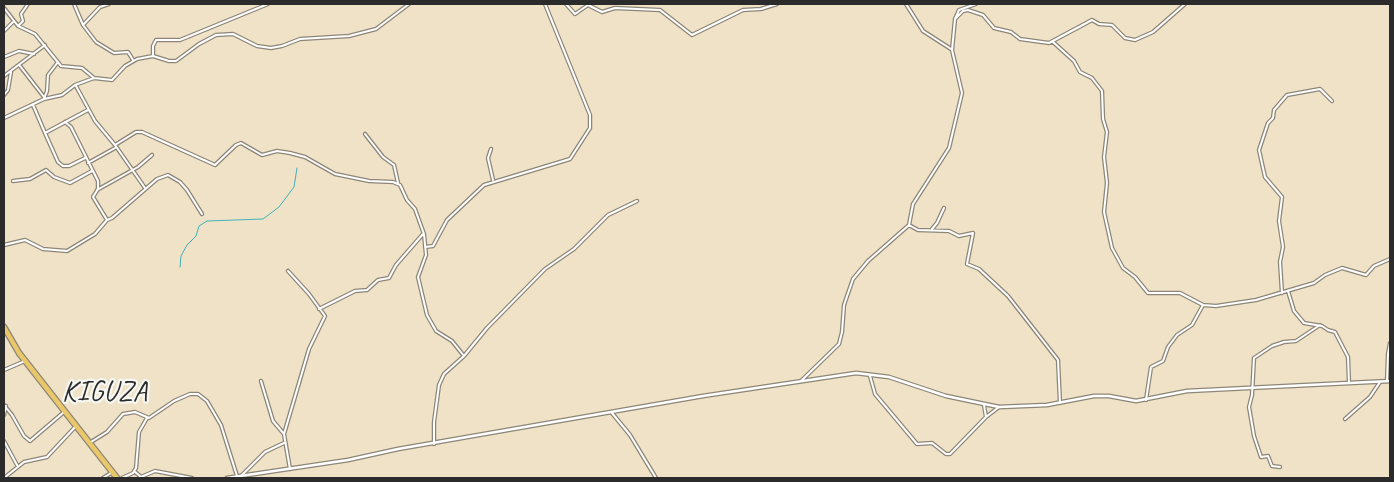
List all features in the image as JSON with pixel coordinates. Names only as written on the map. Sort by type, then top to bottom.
[{"type":"highway","points":[[4,327],[25,361],[111,473],[117,478]]},
{"type":"street","points":[[18,26],[23,21],[22,14],[28,4]]},
{"type":"street","points":[[74,4],[84,25],[96,42],[114,53],[128,52],[133,60]]},
{"type":"street","points":[[84,25],[100,7],[109,4]]},
{"type":"street","points":[[153,56],[153,46],[156,40],[180,40],[268,4]]},
{"type":"street","points":[[4,118],[44,98],[62,95],[75,85],[94,78],[112,80],[133,60],[153,56],[176,61],[205,40],[223,33],[242,37],[257,46],[271,48],[300,39],[348,36],[385,24],[409,4]]},
{"type":"street","points":[[425,247],[434,246],[447,220],[478,191],[493,181],[519,176],[570,159],[592,124],[545,4]]},
{"type":"street","points":[[566,4],[575,14],[588,5],[602,12],[615,8],[660,10],[692,35],[743,10],[761,10],[777,4]]},
{"type":"street","points":[[906,4],[923,31],[952,50]]},
{"type":"street","points":[[800,381],[839,344],[844,306],[853,279],[868,260],[909,225],[913,204],[949,148],[960,108],[962,86],[952,50],[955,19],[960,10],[976,4]]},
{"type":"street","points":[[955,19],[965,10],[983,15],[994,28],[1011,32],[1021,40],[1053,42],[1091,20],[1099,24],[1112,25],[1126,38],[1134,40],[1152,32],[1185,4]]},
{"type":"street","points":[[4,8],[18,26],[32,32],[64,67],[82,68],[94,78]]},
{"type":"street","points":[[4,31],[14,22]]},
{"type":"street","points":[[6,24],[10,25]]},
{"type":"street","points":[[1053,42],[1074,61],[1080,72],[1092,78],[1102,91],[1103,119],[1107,132],[1104,156],[1107,183],[1104,212],[1112,248],[1123,268],[1134,276],[1148,293],[1181,293],[1203,305],[1216,306],[1256,300],[1314,284],[1326,274],[1342,268],[1366,275],[1374,266],[1390,259]]},
{"type":"street","points":[[4,76],[45,45]]},
{"type":"street","points":[[4,57],[18,51],[34,54]]},
{"type":"street","points":[[44,98],[48,91],[48,75],[58,62]]},
{"type":"street","points":[[20,65],[44,98]]},
{"type":"street","points":[[4,95],[8,90],[12,71]]},
{"type":"street","points":[[75,85],[96,124],[115,146],[145,188]]},
{"type":"street","points":[[1282,293],[1280,262],[1283,247],[1279,224],[1282,197],[1265,177],[1259,151],[1268,123],[1273,118],[1274,110],[1287,95],[1320,89],[1332,101]]},
{"type":"street","points":[[32,105],[63,166],[69,166],[85,158]]},
{"type":"street","points":[[45,133],[88,110]]},
{"type":"street","points":[[65,122],[71,126],[85,158],[98,181],[94,200],[107,220]]},
{"type":"street","points":[[88,163],[140,132],[215,165],[236,145],[241,143],[262,155],[277,152],[305,157],[339,175],[369,181],[398,183]]},
{"type":"street","points":[[366,134],[383,157],[394,165],[398,183],[408,203],[415,209],[424,234],[425,262],[418,278],[427,315],[436,331],[452,341],[464,356]]},
{"type":"street","points":[[491,149],[488,158],[493,181]]},
{"type":"street","points":[[97,190],[132,170],[152,155]]},
{"type":"street","points":[[13,181],[30,179],[46,170],[54,177],[70,182],[92,171]]},
{"type":"street","points":[[4,245],[25,240],[43,249],[67,251],[95,234],[107,220],[161,177],[174,177],[187,190],[202,214]]},
{"type":"street","points":[[434,444],[434,422],[439,384],[444,374],[464,356],[487,328],[545,269],[574,249],[608,215],[637,201]]},
{"type":"street","points":[[932,229],[944,208]]},
{"type":"street","points":[[909,225],[921,230],[950,231],[959,236],[973,234],[966,264],[978,269],[1008,296],[1058,360],[1060,403]]},
{"type":"street","points":[[320,309],[356,291],[367,290],[378,280],[389,278],[396,265],[424,234]]},
{"type":"street","points":[[288,271],[320,309],[325,318],[310,349],[284,434],[284,443],[290,469]]},
{"type":"street","points":[[1288,291],[1294,311],[1304,322],[1320,325],[1334,331],[1346,353],[1349,384]]},
{"type":"street","points":[[1146,400],[1151,367],[1163,361],[1168,347],[1177,335],[1192,325],[1203,305]]},
{"type":"street","points":[[1280,467],[1272,466],[1267,456],[1262,457],[1257,447],[1249,407],[1255,356],[1284,342],[1296,341],[1320,325]]},
{"type":"street","points":[[227,478],[290,469],[612,412],[856,373],[889,377],[934,392],[999,407],[1060,403],[1102,395],[1136,401],[1187,391],[1389,381],[1388,354],[1390,343]]},
{"type":"street","points":[[4,370],[25,361]]},
{"type":"street","points":[[870,374],[876,394],[917,444],[932,443],[946,454],[950,454],[986,417],[999,407]]},
{"type":"street","points":[[261,381],[273,421],[284,434]]},
{"type":"street","points":[[1345,418],[1370,397],[1380,382]]},
{"type":"street","points":[[117,478],[134,470],[138,463],[140,429],[147,418],[190,394],[201,395],[215,412],[240,477]]},
{"type":"street","points":[[984,405],[986,417]]},
{"type":"street","points":[[5,406],[24,436],[30,441],[64,412]]},
{"type":"street","points":[[4,414],[5,406]]},
{"type":"street","points":[[89,443],[107,432],[124,414],[135,412],[147,418]]},
{"type":"street","points":[[612,412],[630,436],[656,478]]},
{"type":"street","points":[[4,478],[17,466],[28,460],[46,457],[76,426]]},
{"type":"street","points":[[4,441],[17,466]]},
{"type":"street","points":[[240,477],[265,452],[284,443]]},
{"type":"street","points":[[134,470],[141,477],[155,471],[192,478]]},
{"type":"street","points":[[102,478],[111,473]]},
{"type":"waterway","points":[[180,267],[181,256],[187,245],[196,236],[199,226],[207,221],[263,219],[279,207],[294,187],[297,168]]},
{"type":"district","name":"KIGUZA","points":[[105,393]]}]
